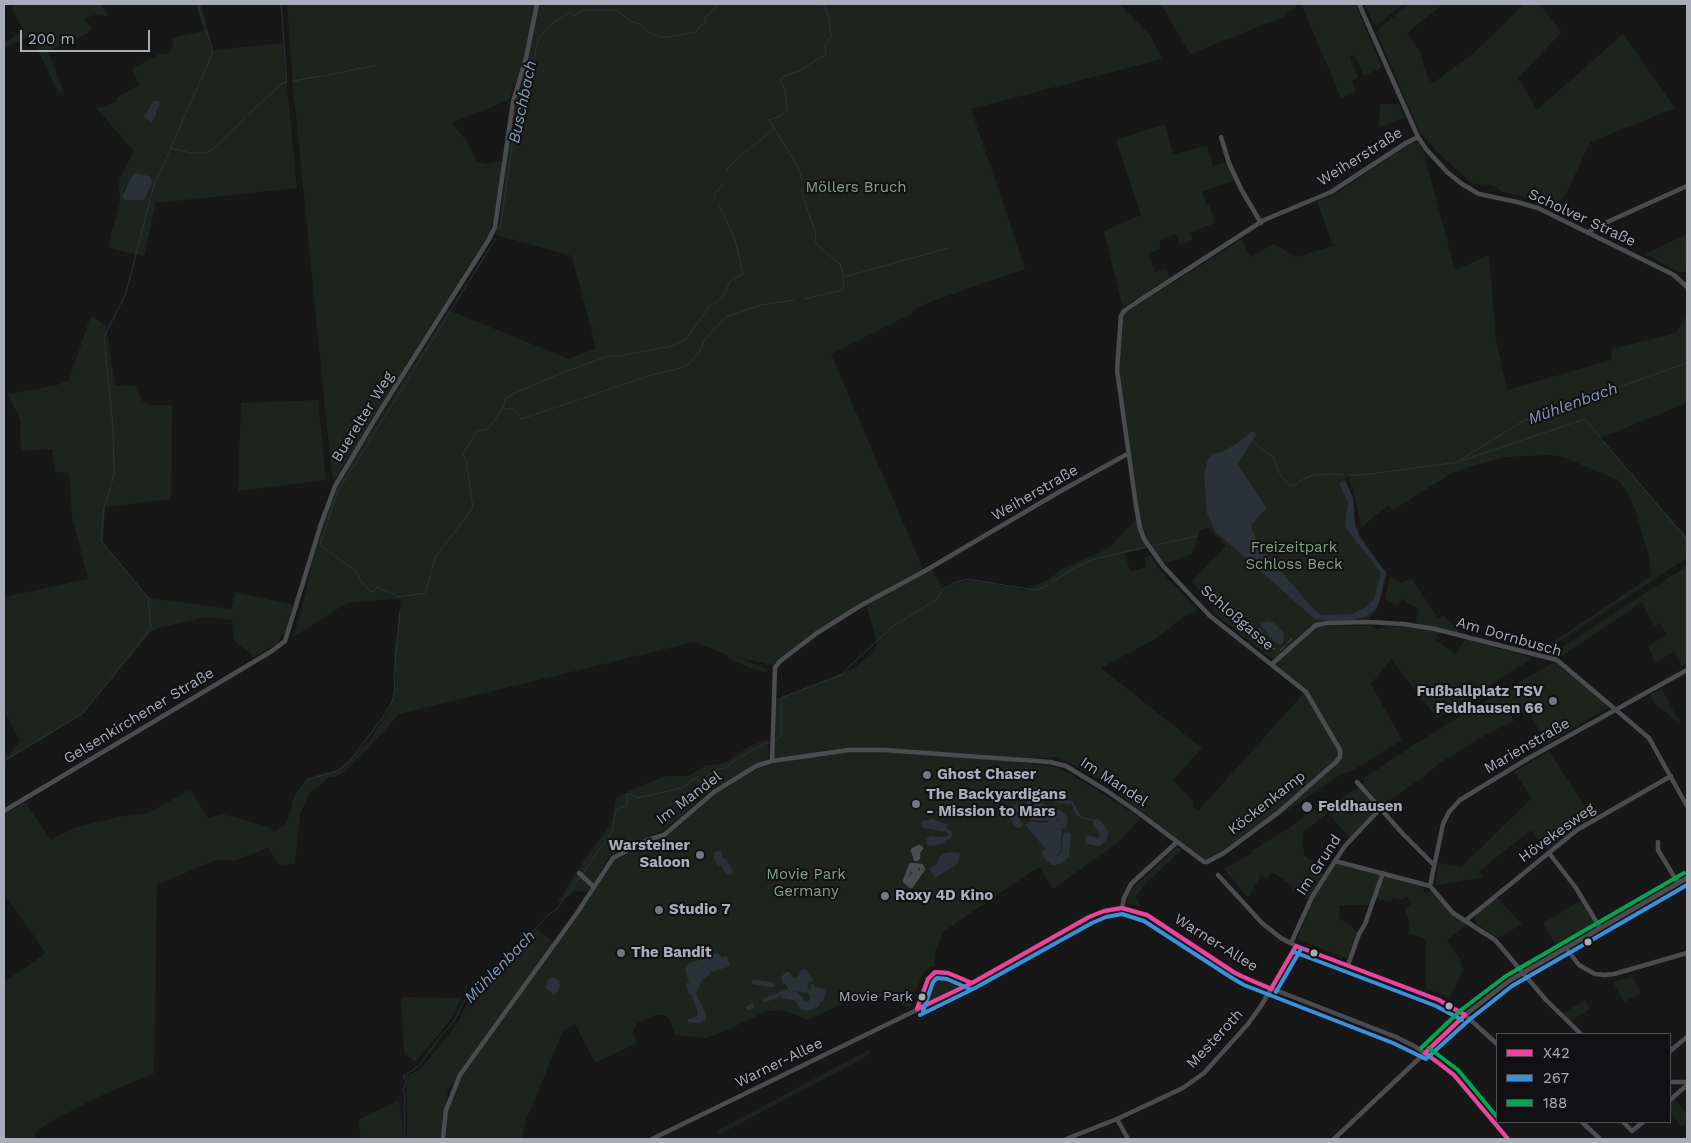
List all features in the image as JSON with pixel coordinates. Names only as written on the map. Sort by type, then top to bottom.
[{"type":"street","name":"Buerelter Weg","points":[[285,641],[321,524],[335,486],[380,411],[488,241],[496,222],[514,102],[526,58],[537,4]]},
{"type":"street","name":"Scholver Straße","points":[[1360,4],[1418,136],[1426,149],[1447,172],[1479,194],[1538,208],[1674,275],[1687,286]]},
{"type":"street","name":"Weiherstraße","points":[[772,761],[775,668],[781,660],[817,633],[860,606],[923,572],[1129,453],[1117,370],[1121,316],[1124,311],[1261,223],[1331,192],[1418,136]]},
{"type":"street","points":[[1221,137],[1229,163],[1241,190],[1261,223]]},
{"type":"street","points":[[1588,233],[1594,228],[1687,186]]},
{"type":"street","name":"Schloßgasse","points":[[1129,453],[1140,528],[1144,540],[1152,552],[1210,616],[1272,664],[1310,697],[1340,750],[1340,757],[1336,762]]},
{"type":"street","name":"Am Dornbusch","points":[[1272,664],[1320,624],[1374,622],[1420,626],[1557,660],[1650,738],[1687,806]]},
{"type":"street","name":"Gelsenkirchener Straße","points":[[4,811],[272,652],[285,641]]},
{"type":"street","name":"Marienstraße","points":[[1430,886],[1443,824],[1460,800],[1687,670]]},
{"type":"street","name":"Im Mandel","points":[[443,1139],[446,1110],[460,1075],[538,968],[613,858],[647,840],[664,834],[714,792],[756,766],[772,761],[849,750],[884,750],[1050,762],[1066,766],[1107,790],[1204,862],[1211,862]]},
{"type":"street","name":"Köckenkamp","points":[[1211,862],[1287,806],[1336,762]]},
{"type":"street","name":"Hövekesweg","points":[[1465,920],[1587,824],[1671,776]]},
{"type":"street","points":[[1357,782],[1402,833],[1434,865]]},
{"type":"street","name":"Im Grund","points":[[1294,945],[1312,897],[1334,861],[1345,846],[1380,809]]},
{"type":"street","points":[[1122,908],[1124,898],[1131,884],[1177,842]]},
{"type":"street","points":[[1658,842],[1658,850],[1678,883]]},
{"type":"street","points":[[1548,853],[1576,888],[1600,928]]},
{"type":"street","points":[[1334,861],[1430,886],[1453,913],[1495,940],[1546,1000],[1580,1033]]},
{"type":"street","points":[[912,879],[905,881],[911,886],[915,870]]},
{"type":"street","points":[[578,873],[594,887]]},
{"type":"street","points":[[1348,965],[1383,873]]},
{"type":"street","points":[[1218,875],[1262,923],[1281,938],[1294,945],[1438,1000],[1465,1015],[1496,1043]]},
{"type":"street","points":[[1334,1139],[1465,1015],[1522,972],[1687,878]]},
{"type":"street","name":"Warner-Allee","points":[[652,1139],[972,983],[1089,917],[1104,910],[1122,908],[1147,915],[1235,973],[1271,989],[1396,1037],[1426,1052],[1458,1080],[1508,1139]]},
{"type":"street","name":"Mesteroth","points":[[1066,1139],[1118,1119],[1183,1088],[1204,1073],[1248,1024],[1271,989],[1294,945]]},
{"type":"street","points":[[1566,948],[1578,965],[1595,974],[1605,975],[1687,953]]},
{"type":"street","points":[[917,1009],[928,980],[935,972],[948,972],[972,983]]},
{"type":"street","points":[[1685,1038],[1686,1045]]},
{"type":"street","points":[[1671,1050],[1685,1038]]},
{"type":"street","points":[[1671,1082],[1687,1084]]},
{"type":"street","points":[[1671,1099],[1687,1084]]},
{"type":"street","points":[[1118,1119],[1128,1139]]},
{"type":"street","points":[[1584,1123],[1589,1126],[1600,1139]]},
{"type":"street","points":[[1624,1123],[1632,1130],[1642,1123]]},
{"type":"green space","points":[[13,4],[101,4],[108,16],[94,15],[87,17],[85,21],[92,27],[88,33],[48,52],[63,90],[59,94],[31,35],[4,48],[4,43],[24,30],[13,11]]},
{"type":"green space","points":[[196,4],[201,4],[213,50],[283,43],[297,188],[156,203],[144,256],[109,248],[111,233],[120,203],[119,180],[134,151],[97,109],[117,101],[116,98],[139,85],[132,69],[160,54],[167,54],[174,46],[171,38],[204,31]],"holes":[[[134,174],[151,186],[144,200],[123,192]]]},
{"type":"green space","points":[[287,4],[536,4],[525,58],[509,100],[452,123],[467,142],[476,161],[486,164],[504,160],[496,223],[491,226],[488,241],[334,481],[331,468],[293,86]]},
{"type":"green space","name":"Möllers Bruch","points":[[538,4],[1119,4],[1150,35],[1162,59],[971,109],[1025,269],[927,303],[914,310],[911,314],[831,354],[924,571],[817,633],[775,662],[775,666],[734,656],[768,670],[766,672],[754,670],[729,658],[726,654],[694,642],[399,714],[367,750],[344,772],[335,777],[330,777],[310,792],[300,814],[295,864],[279,865],[268,848],[236,860],[216,860],[157,885],[154,1073],[98,1097],[65,1114],[37,1130],[34,1139],[4,1139],[4,982],[46,953],[4,894],[4,815],[25,802],[51,840],[73,828],[118,817],[148,813],[190,790],[208,818],[222,814],[270,827],[274,832],[286,824],[295,797],[307,781],[317,775],[339,769],[371,739],[389,710],[394,692],[394,655],[401,598],[347,603],[293,637],[306,593],[311,565],[335,488],[448,310],[569,359],[596,348],[572,256],[493,234],[499,223],[513,112]]},
{"type":"green space","points":[[1161,4],[1294,4],[1296,8],[1284,13],[1285,16],[1190,54]]},
{"type":"green space","points":[[1355,4],[1382,67],[1364,76],[1355,55],[1350,57],[1358,78],[1352,81],[1356,91],[1341,98],[1303,8],[1303,5]]},
{"type":"green space","points":[[1365,4],[1403,4],[1375,27]]},
{"type":"green space","points":[[1410,4],[1443,4],[1407,33],[1420,52],[1428,79],[1433,83],[1475,52],[1524,4],[1539,4],[1562,32],[1518,78],[1537,110],[1623,34],[1675,108],[1590,142],[1568,190],[1555,209],[1521,196],[1503,192],[1492,185],[1473,184],[1437,152],[1419,130],[1376,31]]},
{"type":"green space","points":[[1380,104],[1399,104],[1404,117],[1379,128]]},
{"type":"green space","points":[[1165,125],[1173,154],[1207,146],[1213,166],[1227,162],[1235,180],[1202,192],[1215,223],[1189,233],[1193,240],[1180,245],[1175,234],[1159,240],[1161,249],[1148,253],[1155,272],[1165,269],[1170,278],[1123,307],[1104,231],[1141,215],[1116,140]]},
{"type":"green space","name":"Freizeitpark Schloss Beck","points":[[1412,142],[1418,144],[1423,150],[1455,270],[1489,255],[1496,340],[1507,390],[1611,360],[1612,349],[1676,333],[1687,314],[1687,403],[1601,438],[1687,537],[1687,558],[1540,654],[1537,653],[1651,576],[1649,557],[1636,512],[1627,492],[1618,480],[1563,457],[1550,455],[1505,457],[1452,473],[1393,510],[1388,505],[1361,528],[1353,488],[1348,476],[1345,479],[1353,497],[1356,525],[1361,537],[1387,574],[1380,601],[1375,613],[1365,621],[1320,622],[1275,659],[1272,659],[1215,614],[1211,601],[1191,582],[1226,546],[1208,528],[1200,530],[1192,554],[1164,564],[1150,547],[1125,553],[1130,572],[1146,567],[1144,558],[1149,556],[1198,610],[1184,616],[1157,638],[1101,668],[1202,748],[1173,780],[1193,801],[1193,806],[1198,811],[1304,693],[1274,667],[1277,661],[1317,626],[1371,626],[1378,630],[1386,626],[1415,627],[1440,631],[1435,640],[1456,654],[1465,639],[1533,658],[1437,718],[1391,659],[1371,684],[1402,740],[1352,771],[1337,777],[1216,859],[1204,861],[1156,826],[1110,786],[1078,767],[1056,757],[1018,760],[850,749],[773,760],[776,699],[853,669],[875,651],[877,642],[866,604],[932,568],[942,589],[956,583],[972,580],[1025,590],[1049,579],[1064,568],[1109,548],[1139,516],[1118,370],[1125,313],[1242,239],[1250,257],[1274,244],[1296,257],[1333,246],[1317,201],[1334,195]]},
{"type":"green space","points":[[1687,234],[1687,270],[1681,273],[1645,254]]},
{"type":"green space","points":[[91,315],[106,326],[115,385],[135,386],[142,401],[151,405],[172,405],[171,499],[105,507],[103,542],[150,598],[231,609],[235,592],[293,605],[286,629],[277,644],[254,657],[233,639],[232,620],[206,617],[158,628],[150,633],[82,715],[4,762],[4,757],[10,754],[20,741],[4,710],[4,597],[88,579],[72,516],[69,473],[55,472],[52,449],[21,451],[20,420],[8,394],[57,385],[69,380]]},
{"type":"green space","points":[[318,400],[326,480],[238,491],[241,403]]},
{"type":"green space","points":[[1687,566],[1687,663],[1682,666],[1674,652],[1655,662],[1648,646],[1666,635],[1660,623],[1654,626],[1642,602],[1557,659],[1547,657]]},
{"type":"green space","points":[[1390,576],[1400,583],[1412,579],[1438,618],[1444,616],[1460,633],[1417,624],[1416,618],[1420,610],[1402,599],[1398,605],[1385,599]]},
{"type":"green space","points":[[1555,662],[1609,707],[1547,744],[1529,713],[1524,715],[1520,710],[1511,716],[1514,721],[1487,734],[1440,763],[1381,806],[1363,785],[1364,778],[1409,748],[1470,710]]},
{"type":"green space","points":[[1662,689],[1680,724],[1655,704],[1650,695]]},
{"type":"green space","points":[[768,739],[768,759],[711,790],[662,832],[647,837],[609,857],[588,891],[575,891],[557,903],[583,862],[609,827],[616,799],[634,788],[667,776],[688,776],[706,765],[726,762],[750,746]]},
{"type":"green space","name":"Movie Park Germany","points":[[850,751],[984,759],[1053,766],[1071,774],[1141,818],[1116,844],[1053,889],[1039,867],[944,931],[934,955],[935,966],[928,968],[921,977],[910,1008],[867,992],[808,1020],[782,1010],[765,1012],[706,1038],[675,1035],[669,1018],[663,1015],[655,1015],[638,1023],[634,1028],[633,1031],[637,1043],[595,1063],[575,1024],[563,1031],[527,1118],[521,1139],[446,1139],[448,1109],[462,1075],[579,914],[615,859],[648,842],[665,837],[716,793],[757,768],[795,759]]},
{"type":"green space","points":[[1549,751],[1590,814],[1589,818],[1548,851],[1531,830],[1478,872],[1483,877],[1435,886],[1439,863],[1461,867],[1532,798],[1514,772]]},
{"type":"green space","points":[[1359,787],[1378,809],[1350,838],[1328,813],[1302,832],[1304,855],[1313,862],[1311,866],[1324,874],[1308,900],[1292,889],[1293,886],[1272,872],[1267,879],[1261,875],[1248,898],[1224,869],[1253,853],[1252,851],[1297,823],[1315,808],[1318,813]]},
{"type":"green space","points":[[1177,847],[1183,849],[1146,883],[1135,897],[1141,906],[1127,904],[1127,895],[1132,889]]},
{"type":"green space","points":[[1338,864],[1381,875],[1370,905],[1340,905],[1339,918],[1351,926],[1357,933],[1348,959],[1297,939],[1314,898],[1335,865]]},
{"type":"green space","points":[[1387,876],[1424,888],[1423,891],[1426,893],[1430,891],[1450,913],[1467,925],[1447,940],[1460,959],[1463,971],[1449,998],[1426,988],[1426,939],[1408,933],[1410,925],[1405,909],[1412,903],[1407,896],[1402,900],[1392,898],[1391,902],[1376,898],[1384,878]]},
{"type":"green space","points":[[1497,898],[1522,924],[1498,938],[1477,924],[1475,919],[1475,916]]},
{"type":"green space","points":[[1580,901],[1593,922],[1593,926],[1556,946],[1543,923]]},
{"type":"green space","points":[[537,929],[555,943],[448,1090],[441,1139],[407,1139],[407,1076],[421,1068],[457,1025],[469,1000],[501,970]]},
{"type":"green space","points":[[939,974],[961,982],[960,986],[925,1003],[923,1001],[932,977]]},
{"type":"green space","points":[[1632,977],[1641,993],[1624,1002],[1613,982]]},
{"type":"green space","points":[[401,997],[462,998],[449,1022],[416,1061],[404,1053]]},
{"type":"green space","points":[[1585,1000],[1590,1009],[1570,1021],[1563,1013]]},
{"type":"green space","points":[[871,1049],[867,1056],[722,1133],[719,1134],[716,1131]]},
{"type":"green space","points":[[1675,1099],[1687,1114],[1687,1122],[1682,1127],[1671,1113],[1671,1102]]},
{"type":"green space","points":[[399,1100],[404,1139],[361,1139],[358,1120]]},
{"type":"shaded area","points":[[153,101],[158,101],[161,105],[156,110],[156,116],[152,122],[144,117]]},
{"type":"shaded area","points":[[134,173],[149,176],[152,181],[144,200],[126,200],[122,198]]},
{"type":"shaded area","points":[[1251,432],[1255,432],[1256,435],[1237,464],[1267,508],[1251,525],[1259,548],[1314,610],[1322,615],[1353,614],[1367,606],[1374,599],[1381,573],[1346,528],[1348,503],[1339,483],[1345,481],[1353,498],[1355,526],[1360,538],[1386,573],[1379,602],[1376,608],[1367,616],[1354,620],[1316,620],[1215,531],[1207,513],[1204,475],[1208,459],[1212,454],[1222,452],[1238,443]]},
{"type":"shaded area","points":[[1268,621],[1274,623],[1283,632],[1284,639],[1282,644],[1278,644],[1271,638],[1260,624]]},
{"type":"shaded area","points":[[1034,787],[1041,788],[1054,799],[1072,801],[1082,817],[1096,820],[1103,829],[1094,821],[1083,819],[1076,815],[1072,804],[1054,802],[1038,790],[1031,793],[1031,801],[1029,803],[1028,792]]},
{"type":"shaded area","points":[[932,819],[949,825],[946,826],[953,833],[950,839],[945,840],[946,843],[927,845],[926,840],[930,836],[948,836],[947,832],[923,828],[921,824],[923,821]]},
{"type":"shaded area","points":[[1030,821],[1038,823],[1050,822],[1054,828],[1061,830],[1060,852],[1054,858],[1025,825]]},
{"type":"shaded area","points":[[945,853],[960,853],[958,863],[936,878],[929,869],[938,863],[939,857]]},
{"type":"shaded area","points":[[717,953],[723,958],[727,957],[730,964],[728,967],[710,972],[699,986],[696,994],[706,1019],[700,1023],[687,1022],[688,1019],[696,1017],[698,1013],[686,984],[689,983],[685,969],[689,963]]},
{"type":"shaded area","points":[[806,969],[814,982],[809,981],[807,989],[787,986],[783,983],[781,977],[786,972],[790,972],[792,977],[797,978],[800,971]]},
{"type":"shaded area","points":[[551,977],[559,980],[560,984],[559,990],[554,995],[545,987]]},
{"type":"shaded area","points":[[811,984],[814,984],[814,987],[826,989],[826,992],[822,1003],[820,1001],[817,1007],[809,1011],[800,1009],[794,1000],[781,998],[780,995],[785,993],[794,994],[803,1005],[809,1005],[815,1000],[815,995],[810,991]]},
{"type":"waterway","points":[[198,4],[204,25]]},
{"type":"waterway","points":[[248,115],[281,84],[287,82],[281,4]]},
{"type":"waterway","name":"Buschbach","points":[[500,230],[518,105],[525,78],[534,60],[538,39],[554,22],[571,12],[574,16],[584,10],[617,10],[631,22],[641,24],[647,31],[660,37],[668,37],[696,32],[705,23],[705,18],[718,4]]},
{"type":"waterway","points":[[802,180],[798,167],[769,120],[782,115],[787,109],[785,91],[780,79],[802,70],[826,55],[825,44],[831,37],[829,18],[823,4]]},
{"type":"waterway","points":[[4,761],[83,713],[151,628],[148,598],[101,541],[104,508],[114,475],[113,428],[104,337],[126,293],[153,188],[213,52],[206,29]]},
{"type":"waterway","points":[[324,76],[377,65]]},
{"type":"waterway","points":[[293,81],[321,76]]},
{"type":"waterway","points":[[171,148],[190,153],[204,153],[212,150],[245,118]]},
{"type":"waterway","points":[[726,173],[727,169],[739,157],[774,129]]},
{"type":"waterway","points":[[715,198],[715,194],[723,184]]},
{"type":"waterway","points":[[801,190],[815,231],[816,244],[840,264],[844,277]]},
{"type":"waterway","points":[[503,408],[506,398],[561,373],[609,356],[619,356],[672,346],[686,339],[709,307],[722,298],[731,280],[743,274],[735,239],[719,205]]},
{"type":"waterway","points":[[496,238],[337,493],[320,545],[357,572],[360,580],[370,591],[373,592],[377,587],[399,597],[425,593],[436,556],[473,508],[466,460],[463,454],[477,431],[489,428],[503,408],[516,410],[521,419],[655,374],[688,365],[699,352],[705,339],[726,317],[761,305],[794,300]]},
{"type":"waterway","points":[[804,299],[843,290],[844,277],[948,248]]},
{"type":"waterway","name":"Mühlenbach","points":[[1348,475],[1362,475],[1460,462],[1463,458],[1525,420],[1687,363]]},
{"type":"waterway","points":[[1463,460],[1585,419],[1600,437]]},
{"type":"waterway","name":"Mühlenbach","points":[[1253,441],[1273,457],[1281,476],[1290,485],[1296,485],[1313,475],[1343,475]]},
{"type":"waterway","points":[[1603,441],[1687,540]]},
{"type":"waterway","name":"Mühlenbach","points":[[1151,546],[1197,536]]},
{"type":"waterway","name":"Mühlenbach","points":[[864,653],[892,627],[937,599],[944,588],[953,583],[968,579],[1034,590],[1043,588],[1091,560],[1146,547]]},
{"type":"waterway","points":[[292,804],[308,779],[335,772],[348,763],[381,720],[392,702],[395,691],[394,676],[400,612]]},
{"type":"waterway","name":"Mühlenbach","points":[[583,873],[612,832],[616,810],[627,805],[627,795],[631,794],[637,798],[682,788],[695,778],[700,782],[717,769],[726,768],[735,760],[764,744],[776,741],[781,734],[781,698],[841,675],[862,654]]},
{"type":"waterway","points":[[1018,824],[1012,814],[1014,809],[1019,807],[1033,816],[1050,817],[1057,826],[1062,825],[1064,821],[1062,816],[1032,803],[1029,798],[1031,791]]},
{"type":"waterway","points":[[1089,840],[1098,842],[1103,838],[1104,832],[1097,823]]},
{"type":"waterway","points":[[1046,854],[1053,861],[1059,860],[1065,855],[1067,836]]},
{"type":"waterway","points":[[718,855],[719,861],[724,863],[729,871]]},
{"type":"waterway","name":"Mühlenbach","points":[[405,1139],[405,1095],[403,1091],[406,1083],[404,1076],[420,1065],[454,1021],[464,1001],[491,977],[548,915],[557,909],[579,877]]},
{"type":"waterway","points":[[754,982],[773,985]]},
{"type":"waterway","points":[[765,1000],[786,992],[796,994],[804,1004],[809,1004],[812,1001],[812,994],[809,991],[790,988]]},
{"type":"waterway","points":[[748,1008],[752,1006]]},
{"type":"railway","points":[[1264,643],[1254,634],[1257,628],[1259,628],[1268,641]]},
{"type":"railway","points":[[1269,648],[1281,650],[1294,636]]},
{"type":"transit line","name":"188","points":[[1421,1048],[1461,1010],[1506,976],[1684,873]]},
{"type":"transit line","name":"267","points":[[920,1015],[975,988],[1092,923],[1106,917],[1122,914],[1144,921],[1244,985],[1393,1043],[1426,1059],[1469,1020],[1512,986],[1687,885]]},
{"type":"transit line","name":"X42","points":[[917,1009],[972,983],[1089,917],[1104,911],[1122,908],[1147,915],[1235,973],[1271,989]]},
{"type":"transit line","name":"X42","points":[[1296,946],[1439,1000],[1465,1015]]},
{"type":"transit line","name":"X42","points":[[1271,989],[1296,946]]},
{"type":"transit line","name":"267","points":[[1276,992],[1301,949]]},
{"type":"transit line","name":"267","points":[[1294,952],[1436,1006],[1462,1020]]},
{"type":"transit line","name":"X42","points":[[917,1009],[928,979],[935,972],[948,973],[972,983]]},
{"type":"transit line","name":"267","points":[[923,1011],[933,982],[937,978],[947,979],[970,989]]},
{"type":"transit line","name":"X42","points":[[1425,1053],[1465,1015]]},
{"type":"transit line","name":"188","points":[[1429,1048],[1458,1070],[1496,1116]]},
{"type":"transit line","name":"X42","points":[[1425,1053],[1454,1075],[1508,1139]]},
{"type":"place","name":"Fußballplatz TSV Feldhausen 66","points":[[1553,701]]},
{"type":"place","name":"Ghost Chaser","points":[[927,775]]},
{"type":"place","name":"The Backyardigans - Mission to Mars","points":[[916,804]]},
{"type":"place","name":"Feldhausen","points":[[1307,807]]},
{"type":"place","name":"Warsteiner Saloon","points":[[700,855]]},
{"type":"place","name":"Roxy 4D Kino","points":[[885,896]]},
{"type":"place","name":"Studio 7","points":[[659,910]]},
{"type":"place","name":"The Bandit","points":[[621,953]]},
{"type":"place","name":"Movie Park","points":[[922,997]]}]
